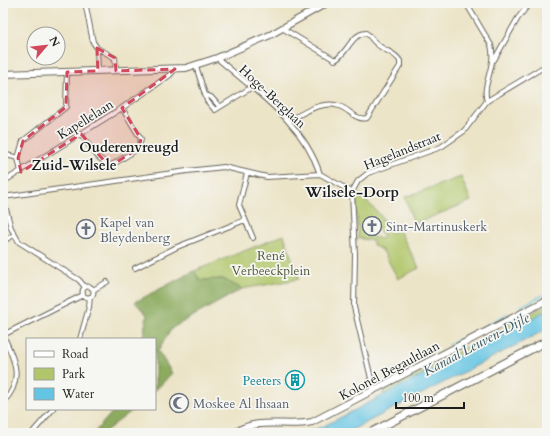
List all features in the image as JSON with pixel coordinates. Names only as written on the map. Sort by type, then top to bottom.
[{"type":"main road","points":[[370,433],[547,341]]},
{"type":"street","points":[[89,3],[86,7],[93,42],[97,48],[115,58],[116,71]]},
{"type":"street","points":[[3,74],[175,69],[196,66],[282,28],[327,3]]},
{"type":"street","points":[[466,3],[491,45],[493,61]]},
{"type":"street","points":[[530,3],[518,18],[493,61],[484,94],[487,101],[547,65]]},
{"type":"street","points":[[282,28],[335,60],[341,56],[357,36],[366,33],[377,44],[397,57],[400,61],[400,66],[367,118],[361,119],[339,106],[326,105],[309,109],[289,121]]},
{"type":"street","points":[[97,48],[98,71]]},
{"type":"street","name":"Hoge-Berglaan","points":[[217,58],[252,87],[289,121],[310,148],[320,174]]},
{"type":"street","points":[[196,66],[207,101],[215,110],[219,106],[252,87]]},
{"type":"street","name":"Kapellelaan","points":[[3,182],[122,108],[170,75],[175,69]]},
{"type":"street","points":[[21,172],[18,158],[23,141],[66,108],[67,72]]},
{"type":"street","name":"Hagelandstraat","points":[[352,192],[358,181],[368,173],[441,147],[451,141],[469,125],[487,101]]},
{"type":"street","points":[[81,134],[102,159],[107,164],[112,166],[139,148],[141,139],[122,108]]},
{"type":"street","points":[[3,154],[18,158]]},
{"type":"street","points":[[93,290],[91,287],[85,287],[79,280],[20,242],[14,235],[3,198],[224,167],[267,177],[320,174],[352,192],[355,255],[354,307],[374,391]]},
{"type":"street","points":[[247,173],[239,205],[253,238]]},
{"type":"street","points":[[135,268],[177,247],[245,220]]},
{"type":"street","points":[[3,241],[14,235]]},
{"type":"street","points":[[80,338],[93,290],[107,282]]},
{"type":"street","points":[[83,294],[82,291],[85,287]]},
{"type":"street","points":[[83,294],[90,297]]},
{"type":"street","points":[[3,402],[15,384],[17,368],[14,357],[3,335],[83,294]]},
{"type":"street","name":"Kolonel Begaultlaan","points":[[234,433],[247,426],[261,423],[294,425],[312,422],[547,300]]},
{"type":"street","points":[[32,433],[52,410]]},
{"type":"highlighted area","points":[[97,48],[115,58],[116,71],[175,69],[122,108],[141,139],[139,148],[112,165],[107,164],[81,134],[21,172],[18,158],[23,141],[66,107],[67,72],[98,71]]},
{"type":"green space","points":[[461,177],[471,201],[414,224],[405,197]]},
{"type":"green space","points":[[360,194],[382,217],[391,233],[398,229],[399,230],[419,268],[398,279],[383,251],[373,245],[373,241],[358,238],[356,202]],"holes":[[[370,218],[383,237],[380,239],[377,237],[375,239],[364,224]]]},
{"type":"green space","name":"René Verbeeckplein","points":[[284,235],[299,279],[242,289],[223,279],[200,280],[194,271]]},
{"type":"green space","points":[[194,271],[200,280],[223,279],[242,289],[172,328],[158,351],[172,373],[156,390],[156,338],[140,338],[143,336],[147,315],[135,302]]},
{"type":"green space","points":[[547,305],[547,310],[388,393],[383,394],[382,392]]},
{"type":"green space","points":[[114,410],[133,410],[103,433],[94,433]]},
{"type":"water","points":[[547,310],[547,329],[346,433],[304,433],[324,426]]},
{"type":"waterway","name":"Kanaal Leuven-Dijle","points":[[520,307],[547,293]]},
{"type":"waterway","name":"Kanaal Leuven-Dijle","points":[[476,331],[507,314]]},
{"type":"waterway","name":"Kanaal Leuven-Dijle","points":[[448,345],[464,337]]},
{"type":"place","name":"Sint-Martinuskerk","points":[[372,226]]},
{"type":"place","name":"Kapel van Bleydenberg","points":[[86,229]]},
{"type":"place","name":"Peeters","points":[[295,380]]},
{"type":"place","name":"Moskee Al Ihsaan","points":[[179,403]]},
{"type":"district","name":"Ouderenvreugd","points":[[129,147]]},
{"type":"district","name":"Zuid-Wilsele","points":[[74,165]]},
{"type":"district","name":"Wilsele-Dorp","points":[[352,192]]}]
